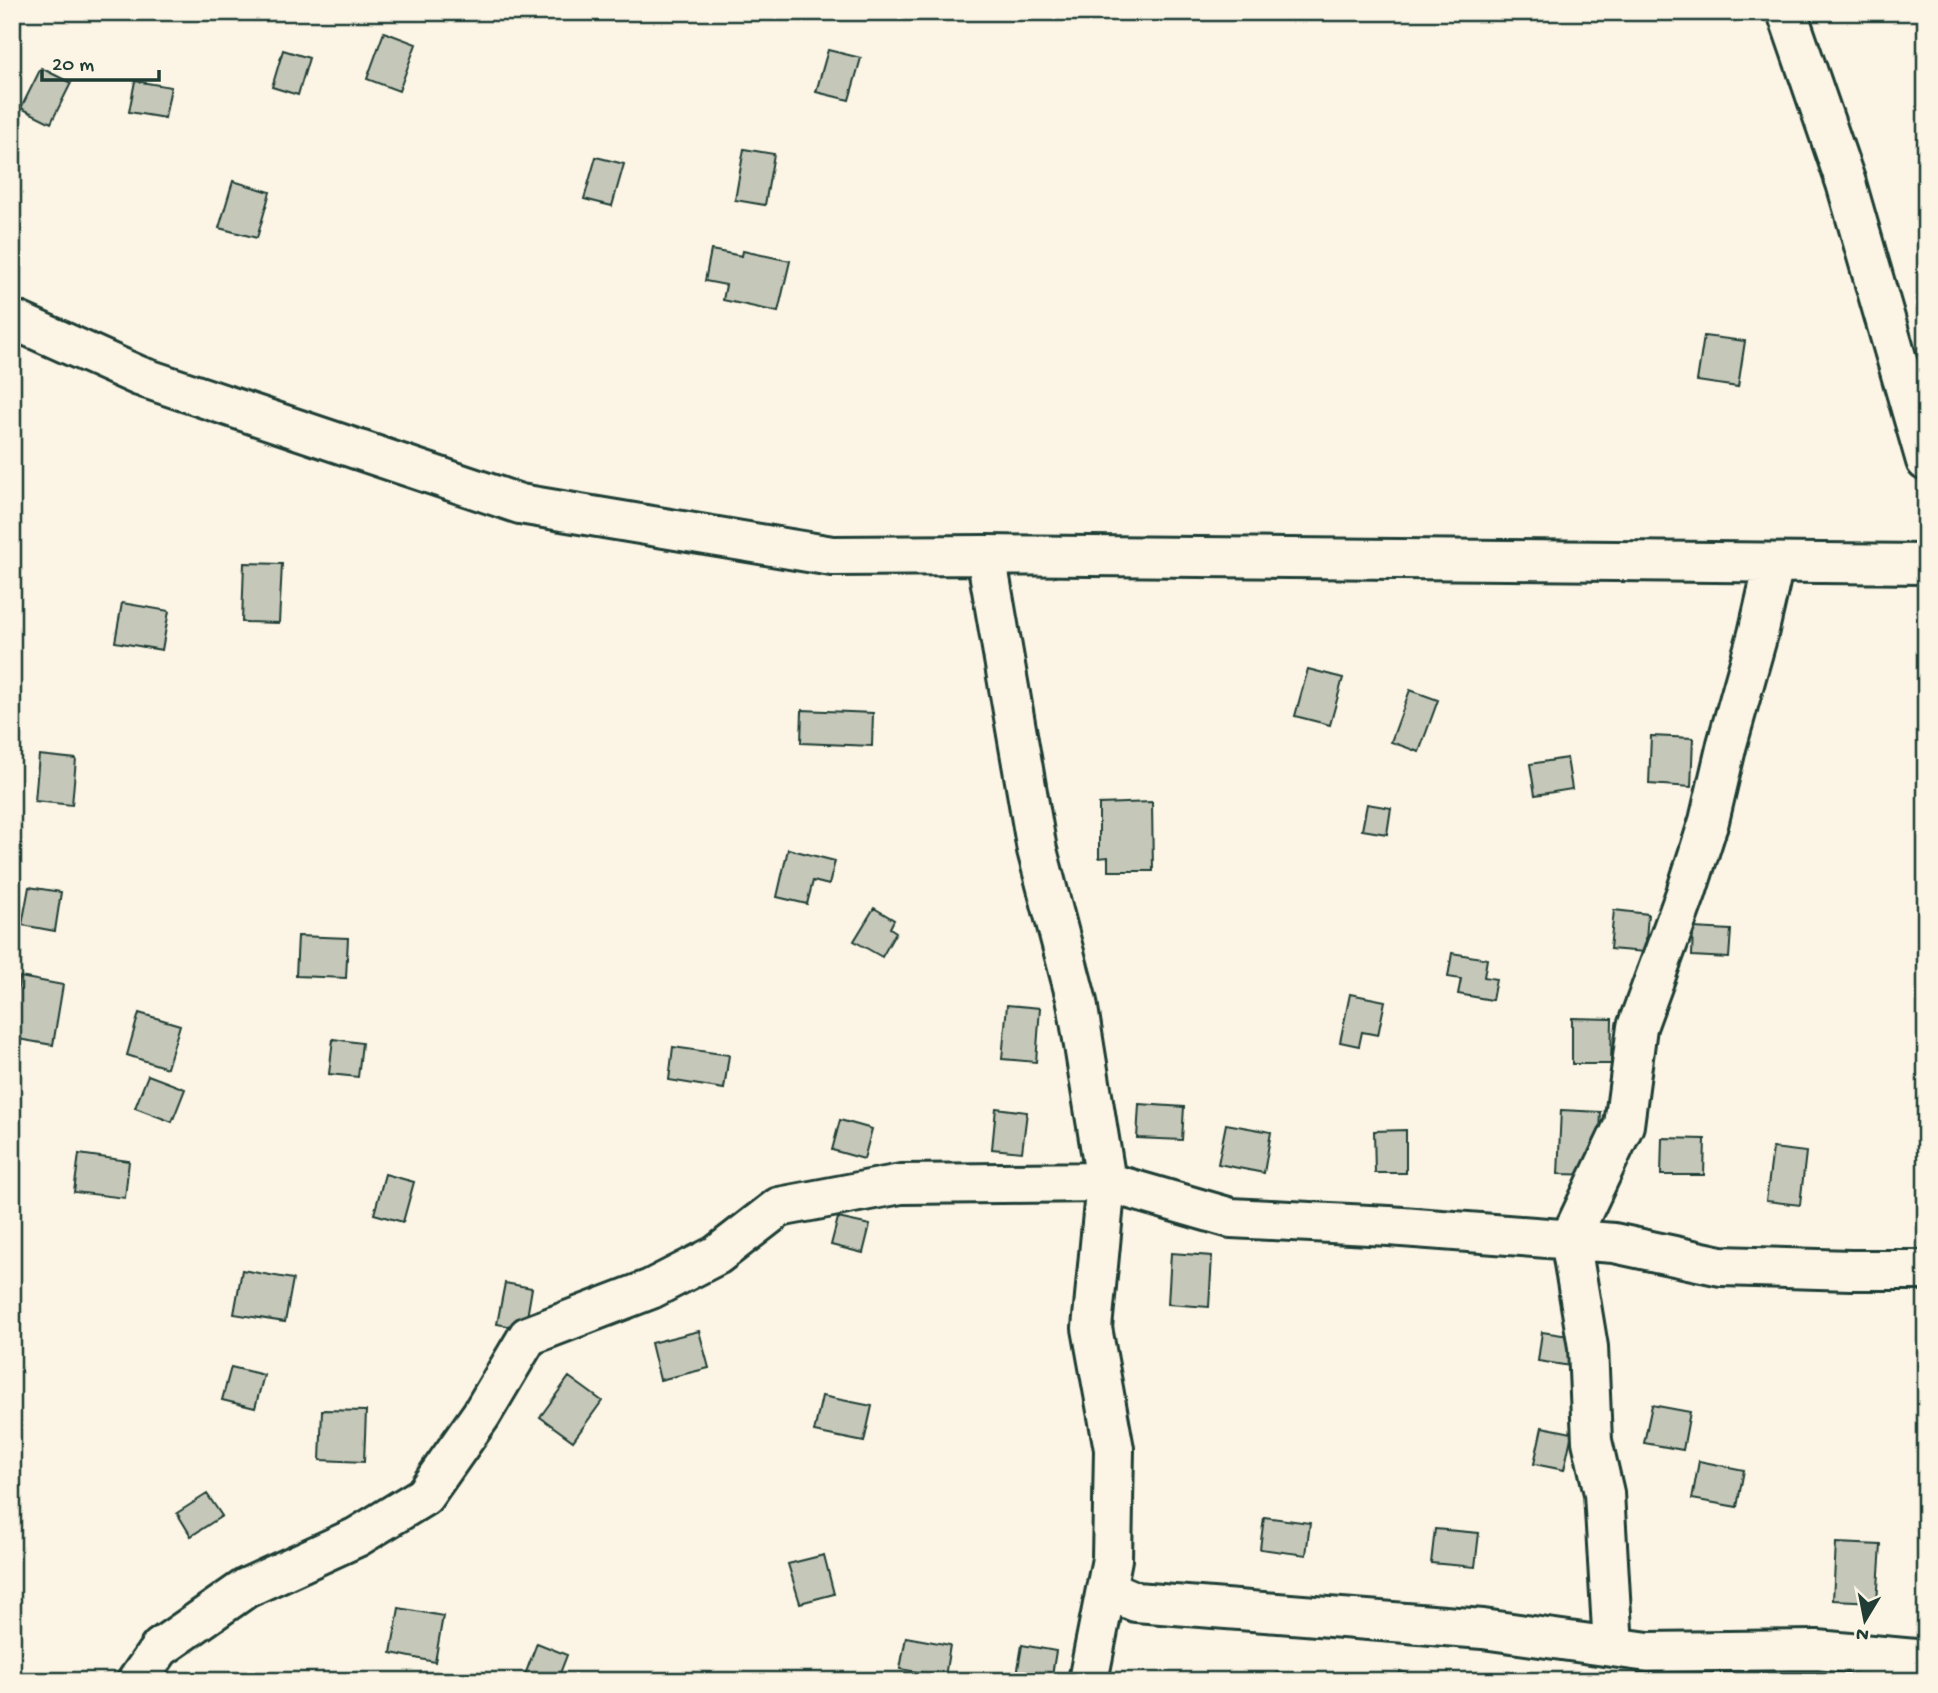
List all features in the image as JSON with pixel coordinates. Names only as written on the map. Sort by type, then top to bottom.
[{"type":"street","points":[[1787,12],[1846,183],[1926,461]]},
{"type":"street","points":[[12,319],[139,376],[520,504],[832,556],[986,555],[1926,564]]},
{"type":"street","points":[[986,555],[1037,850],[1077,1002],[1106,1182],[1091,1328],[1114,1449],[1112,1559],[1088,1681]]},
{"type":"street","points":[[1614,1647],[1604,1493],[1592,1441],[1588,1347],[1570,1239],[1624,1125],[1637,1027],[1709,821],[1774,564]]},
{"type":"street","points":[[136,1681],[160,1648],[246,1588],[357,1537],[424,1496],[481,1415],[528,1336],[650,1289],[717,1255],[779,1206],[901,1184],[1106,1182],[1231,1218],[1389,1226],[1614,1243],[1721,1266],[1926,1270]]},
{"type":"street","points":[[1106,1589],[1136,1602],[1483,1629],[1648,1652],[1817,1650],[1926,1660]]},
{"type":"building","points":[[384,32],[416,44],[399,91],[367,79]]},
{"type":"building","points":[[283,50],[309,58],[298,95],[272,87]]},
{"type":"building","points":[[828,50],[861,58],[849,100],[816,92]]},
{"type":"building","points":[[41,68],[71,83],[51,123],[21,108]]},
{"type":"building","points":[[135,81],[171,87],[165,118],[129,112]]},
{"type":"building","points":[[744,149],[774,154],[765,205],[735,200]]},
{"type":"building","points":[[596,157],[624,164],[612,206],[584,199]]},
{"type":"building","points":[[233,181],[270,192],[257,238],[219,228]]},
{"type":"building","points":[[711,250],[742,256],[743,251],[790,261],[778,312],[723,300],[726,285],[705,281]]},
{"type":"building","points":[[1704,336],[1745,341],[1738,387],[1697,381]]},
{"type":"building","points":[[244,563],[282,564],[279,623],[242,622]]},
{"type":"building","points":[[122,603],[169,611],[162,650],[115,642]]},
{"type":"building","points":[[1308,669],[1343,678],[1330,725],[1295,716]]},
{"type":"building","points":[[1410,690],[1438,700],[1419,752],[1391,742]]},
{"type":"building","points":[[802,710],[873,713],[872,746],[801,743]]},
{"type":"building","points":[[1651,736],[1693,738],[1691,787],[1649,784]]},
{"type":"building","points":[[39,755],[76,759],[72,805],[35,801]]},
{"type":"building","points":[[1567,758],[1572,789],[1535,795],[1530,764]]},
{"type":"building","points":[[1152,802],[1153,871],[1108,871],[1108,857],[1099,858],[1099,804]]},
{"type":"building","points":[[1367,804],[1391,808],[1387,834],[1362,830]]},
{"type":"building","points":[[788,849],[835,861],[829,885],[813,881],[807,904],[777,897]]},
{"type":"building","points":[[29,887],[61,892],[55,931],[22,925]]},
{"type":"building","points":[[874,908],[894,920],[890,928],[896,932],[882,957],[854,941]]},
{"type":"building","points":[[1614,910],[1648,914],[1645,952],[1610,949]]},
{"type":"building","points":[[1693,928],[1731,930],[1729,958],[1692,956]]},
{"type":"building","points":[[298,936],[348,938],[346,978],[296,976]]},
{"type":"building","points":[[1452,953],[1487,959],[1484,977],[1496,979],[1492,1000],[1458,994],[1461,979],[1448,977]]},
{"type":"building","points":[[20,977],[63,985],[53,1045],[12,1038],[12,1018]]},
{"type":"building","points":[[1350,994],[1385,1001],[1378,1035],[1362,1032],[1359,1046],[1340,1042]]},
{"type":"building","points":[[1007,1005],[1040,1008],[1036,1062],[1002,1059]]},
{"type":"building","points":[[139,1013],[180,1025],[167,1068],[127,1055]]},
{"type":"building","points":[[1572,1018],[1612,1019],[1611,1064],[1572,1064]]},
{"type":"building","points":[[333,1039],[362,1043],[358,1077],[329,1074]]},
{"type":"building","points":[[673,1047],[729,1055],[724,1089],[669,1080]]},
{"type":"building","points":[[148,1075],[185,1089],[172,1122],[135,1108]]},
{"type":"building","points":[[1139,1104],[1184,1107],[1182,1140],[1137,1138]]},
{"type":"building","points":[[996,1108],[1027,1112],[1022,1152],[992,1149]]},
{"type":"building","points":[[1561,1110],[1601,1112],[1598,1175],[1558,1174]]},
{"type":"building","points":[[840,1120],[872,1129],[864,1159],[832,1150]]},
{"type":"building","points":[[1226,1124],[1271,1132],[1264,1173],[1218,1164]]},
{"type":"building","points":[[1406,1130],[1406,1173],[1375,1173],[1374,1131]]},
{"type":"building","points":[[1662,1138],[1705,1139],[1704,1175],[1661,1175]]},
{"type":"building","points":[[1773,1148],[1806,1152],[1800,1205],[1766,1201]]},
{"type":"building","points":[[79,1154],[129,1161],[125,1198],[74,1192]]},
{"type":"building","points":[[385,1174],[414,1182],[403,1222],[374,1214]]},
{"type":"building","points":[[838,1218],[870,1225],[863,1253],[831,1245]]},
{"type":"building","points":[[1171,1253],[1212,1256],[1209,1307],[1168,1304]]},
{"type":"building","points":[[242,1270],[293,1279],[285,1322],[234,1314]]},
{"type":"building","points":[[505,1283],[532,1288],[525,1329],[497,1324]]},
{"type":"building","points":[[699,1331],[709,1368],[660,1380],[651,1343]]},
{"type":"building","points":[[1542,1332],[1576,1337],[1571,1366],[1538,1361]]},
{"type":"building","points":[[231,1367],[264,1375],[255,1408],[222,1400]]},
{"type":"building","points":[[569,1377],[602,1401],[573,1441],[540,1417]]},
{"type":"building","points":[[822,1396],[872,1406],[864,1442],[814,1432]]},
{"type":"building","points":[[1652,1405],[1690,1412],[1683,1450],[1644,1443]]},
{"type":"building","points":[[322,1410],[366,1411],[364,1462],[320,1460]]},
{"type":"building","points":[[1542,1427],[1572,1433],[1564,1470],[1534,1464]]},
{"type":"building","points":[[1699,1461],[1744,1470],[1737,1507],[1692,1499]]},
{"type":"building","points":[[207,1494],[222,1516],[191,1536],[177,1513]]},
{"type":"building","points":[[1264,1517],[1310,1523],[1306,1555],[1260,1549]]},
{"type":"building","points":[[1435,1529],[1479,1533],[1475,1567],[1431,1563]]},
{"type":"building","points":[[1836,1543],[1881,1545],[1877,1602],[1833,1600]]},
{"type":"building","points":[[824,1555],[834,1594],[800,1603],[788,1564]]},
{"type":"building","points":[[399,1608],[443,1616],[435,1662],[391,1653]]},
{"type":"building","points":[[906,1637],[950,1645],[945,1677],[900,1669]]},
{"type":"building","points":[[537,1643],[567,1655],[557,1681],[539,1681],[525,1675]]},
{"type":"building","points":[[1022,1645],[1056,1651],[1051,1681],[1016,1681]]},
{"type":"building","points":[[1400,1671],[1428,1681],[1397,1681]]},
{"type":"building","points":[[1277,1673],[1314,1677],[1313,1681],[1277,1681]]}]
